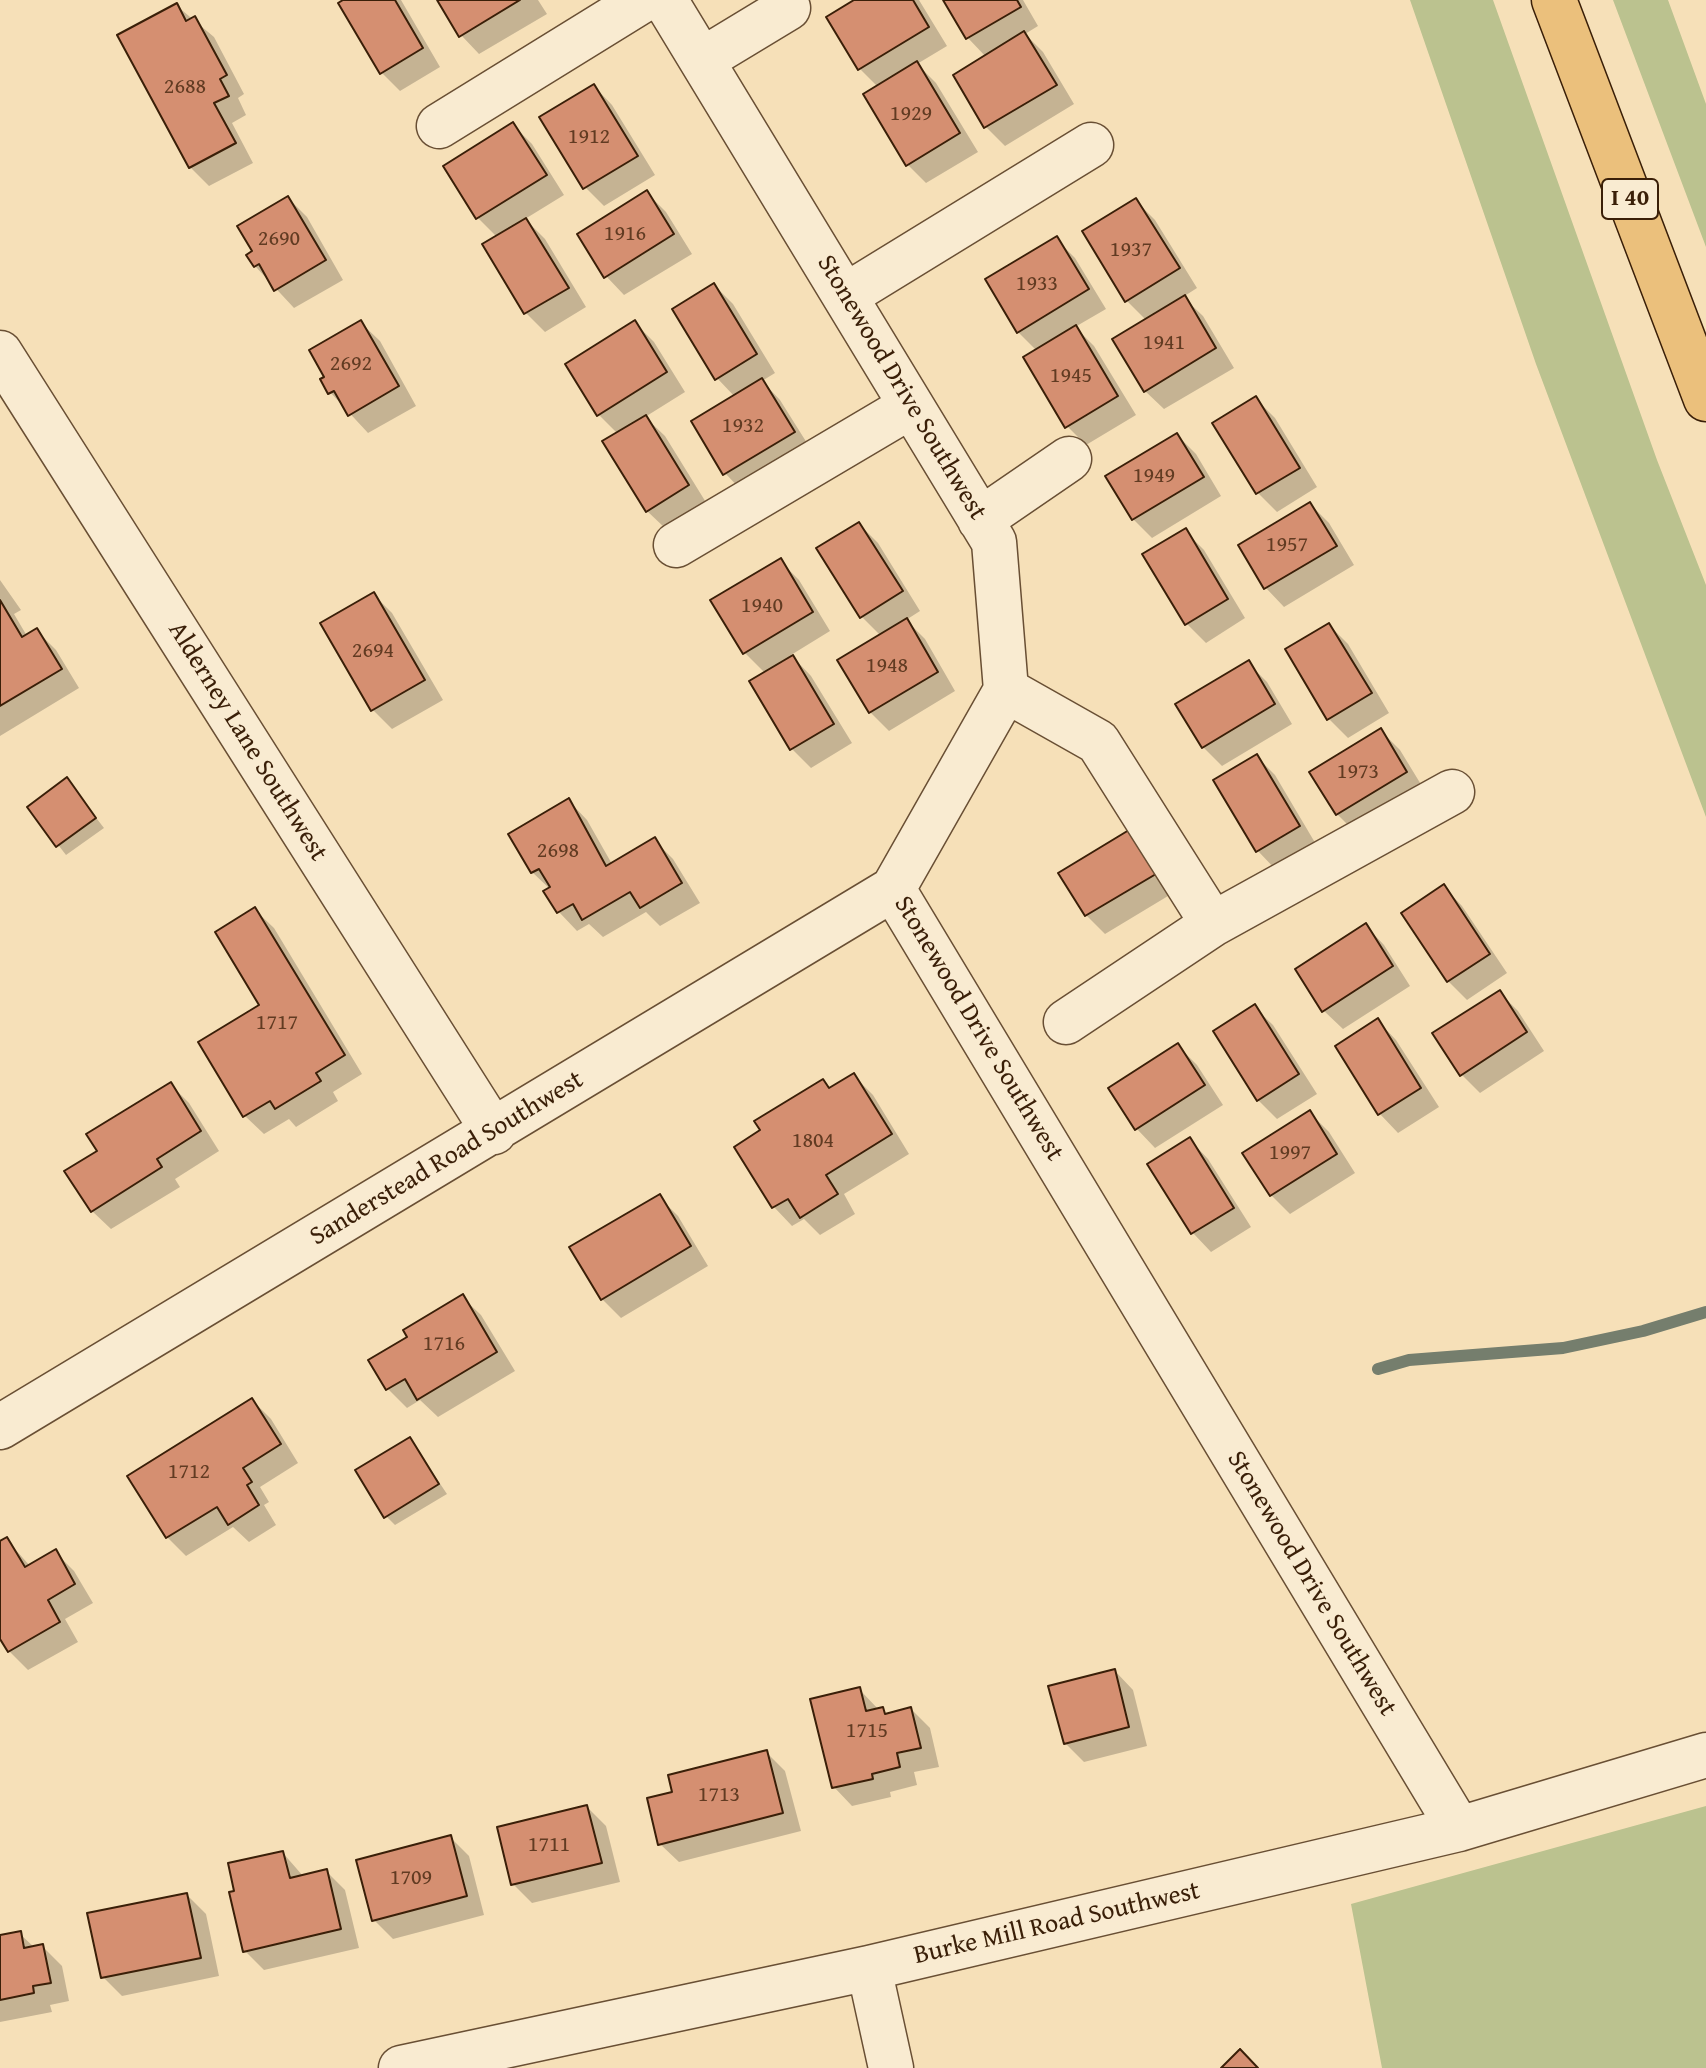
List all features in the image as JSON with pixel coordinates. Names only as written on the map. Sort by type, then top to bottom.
[{"type":"highway","name":"I 40","points":[[1554,0],[1706,399]]},
{"type":"street","points":[[439,126],[643,0]]},
{"type":"street","name":"Stonewood Drive Southwest","points":[[665,0],[994,542],[1006,690],[893,889],[1459,1829]]},
{"type":"street","points":[[702,60],[788,8]]},
{"type":"street","points":[[845,296],[1091,145]]},
{"type":"street","name":"Alderney Lane Southwest","points":[[0,353],[494,1132]]},
{"type":"street","points":[[676,545],[911,406]]},
{"type":"street","points":[[980,520],[1069,459]]},
{"type":"street","points":[[1006,690],[1098,742],[1213,924]]},
{"type":"street","points":[[1066,1022],[1213,924],[1452,792]]},
{"type":"street","name":"Sanderstead Road Southwest","points":[[0,1427],[893,889]]},
{"type":"street","name":"Burke Mill Road Southwest","points":[[401,2068],[869,1968],[1459,1829],[1706,1755]]},
{"type":"street","points":[[869,1968],[891,2068]]},
{"type":"green space","points":[[1410,0],[1493,0],[1657,460],[1706,585],[1706,817],[1536,364]]},
{"type":"green space","points":[[1613,0],[1668,0],[1706,104],[1706,247]]},
{"type":"green space","points":[[1706,1806],[1706,2068],[1382,2068],[1351,1904]]},
{"type":"building","points":[[343,0],[395,0],[423,48],[380,74],[338,3]]},
{"type":"building","points":[[437,0],[520,0],[459,37]]},
{"type":"building","points":[[854,0],[913,0],[929,27],[858,70],[826,17]]},
{"type":"building","points":[[943,0],[1017,0],[1021,7],[966,39]]},
{"type":"building","points":[[177,3],[186,21],[195,16],[227,75],[220,79],[229,96],[214,103],[236,143],[189,168],[117,35]]},
{"type":"building","points":[[1024,31],[1057,85],[984,128],[953,75]]},
{"type":"building","points":[[917,61],[960,133],[906,166],[863,94]]},
{"type":"building","points":[[594,84],[638,156],[583,189],[539,117]]},
{"type":"building","points":[[513,122],[547,175],[476,219],[443,166]]},
{"type":"building","points":[[647,190],[674,234],[604,278],[577,234]]},
{"type":"building","points":[[288,196],[326,260],[274,291],[259,264],[254,267],[246,255],[252,251],[237,226]]},
{"type":"building","points":[[1136,198],[1180,268],[1125,302],[1082,231]]},
{"type":"building","points":[[526,218],[569,288],[524,314],[482,244]]},
{"type":"building","points":[[1057,236],[1089,289],[1017,333],[985,279]]},
{"type":"building","points":[[714,283],[757,354],[715,380],[672,309]]},
{"type":"building","points":[[1185,295],[1216,348],[1144,392],[1112,339]]},
{"type":"building","points":[[361,320],[399,386],[348,416],[334,391],[328,394],[320,379],[324,377],[309,350]]},
{"type":"building","points":[[635,320],[667,372],[597,416],[565,364]]},
{"type":"building","points":[[1076,325],[1118,396],[1065,428],[1023,357]]},
{"type":"building","points":[[762,378],[795,432],[723,475],[691,421]]},
{"type":"building","points":[[1256,396],[1300,468],[1256,494],[1212,423]]},
{"type":"building","points":[[646,415],[689,485],[646,512],[602,441]]},
{"type":"building","points":[[1177,433],[1204,477],[1132,520],[1105,476]]},
{"type":"building","points":[[1310,502],[1337,546],[1264,589],[1238,545]]},
{"type":"building","points":[[859,522],[903,591],[860,618],[816,548]]},
{"type":"building","points":[[1186,528],[1228,599],[1185,625],[1142,554]]},
{"type":"building","points":[[781,558],[813,612],[743,654],[710,600]]},
{"type":"building","points":[[374,592],[425,680],[371,711],[320,623]]},
{"type":"building","points":[[0,600],[22,637],[37,628],[62,669],[0,706]]},
{"type":"building","points":[[907,618],[938,672],[869,713],[837,660]]},
{"type":"building","points":[[1329,623],[1372,693],[1327,720],[1285,649]]},
{"type":"building","points":[[793,655],[834,724],[790,750],[749,681]]},
{"type":"building","points":[[1249,660],[1275,704],[1202,748],[1175,704]]},
{"type":"building","points":[[1381,728],[1407,772],[1336,815],[1309,772]]},
{"type":"building","points":[[1257,754],[1300,826],[1256,852],[1213,780]]},
{"type":"building","points":[[67,777],[96,818],[56,847],[27,807]]},
{"type":"building","points":[[569,798],[606,866],[655,837],[682,883],[640,908],[630,892],[582,920],[573,904],[557,913],[543,891],[550,887],[539,869],[531,873],[508,834]]},
{"type":"building","points":[[1129,830],[1156,874],[1085,916],[1058,873]]},
{"type":"building","points":[[1444,884],[1490,954],[1447,982],[1401,913]]},
{"type":"building","points":[[255,907],[345,1055],[316,1073],[321,1081],[275,1109],[270,1101],[243,1117],[198,1042],[259,1005],[215,932]]},
{"type":"building","points":[[1366,923],[1393,966],[1322,1012],[1295,969]]},
{"type":"building","points":[[1500,990],[1527,1032],[1460,1076],[1432,1033]]},
{"type":"building","points":[[1255,1004],[1299,1074],[1257,1101],[1213,1031]]},
{"type":"building","points":[[1378,1018],[1421,1088],[1378,1115],[1335,1046]]},
{"type":"building","points":[[1178,1043],[1205,1085],[1135,1130],[1108,1088]]},
{"type":"building","points":[[854,1073],[892,1134],[826,1175],[838,1194],[800,1218],[788,1199],[772,1208],[734,1147],[760,1130],[754,1121],[823,1079],[829,1088]]},
{"type":"building","points":[[171,1082],[201,1131],[157,1159],[162,1167],[91,1212],[64,1171],[97,1151],[86,1134]]},
{"type":"building","points":[[1310,1110],[1337,1154],[1270,1196],[1242,1153]]},
{"type":"building","points":[[1190,1137],[1234,1208],[1191,1234],[1147,1164]]},
{"type":"building","points":[[660,1194],[691,1246],[601,1300],[569,1247]]},
{"type":"building","points":[[463,1294],[497,1352],[417,1400],[405,1379],[386,1390],[368,1360],[407,1337],[403,1330]]},
{"type":"building","points":[[252,1398],[281,1444],[243,1468],[252,1482],[247,1485],[259,1505],[228,1525],[217,1507],[166,1538],[127,1476]]},
{"type":"building","points":[[410,1437],[439,1484],[384,1518],[355,1470]]},
{"type":"building","points":[[7,1537],[25,1567],[56,1549],[75,1584],[48,1600],[60,1622],[8,1652],[0,1639],[0,1541]]},
{"type":"building","points":[[1115,1669],[1129,1727],[1064,1744],[1048,1686]]},
{"type":"building","points":[[860,1687],[866,1711],[883,1707],[885,1714],[911,1707],[921,1748],[897,1753],[900,1767],[872,1774],[873,1779],[832,1788],[810,1699]]},
{"type":"building","points":[[767,1750],[783,1813],[658,1845],[647,1798],[672,1792],[668,1775]]},
{"type":"building","points":[[587,1805],[602,1863],[511,1885],[497,1827]]},
{"type":"building","points":[[451,1835],[467,1896],[372,1921],[356,1860]]},
{"type":"building","points":[[283,1851],[290,1878],[327,1869],[341,1929],[243,1952],[229,1892],[234,1891],[228,1863]]},
{"type":"building","points":[[187,1893],[201,1958],[101,1978],[87,1913]]},
{"type":"building","points":[[21,1931],[24,1948],[43,1944],[51,1983],[33,1986],[34,1993],[0,2000],[0,1935]]},
{"type":"building","points":[[1240,2049],[1258,2068],[1221,2068]]},
{"type":"waterway","points":[[1378,1369],[1409,1360],[1563,1348],[1643,1331],[1706,1312]]}]
